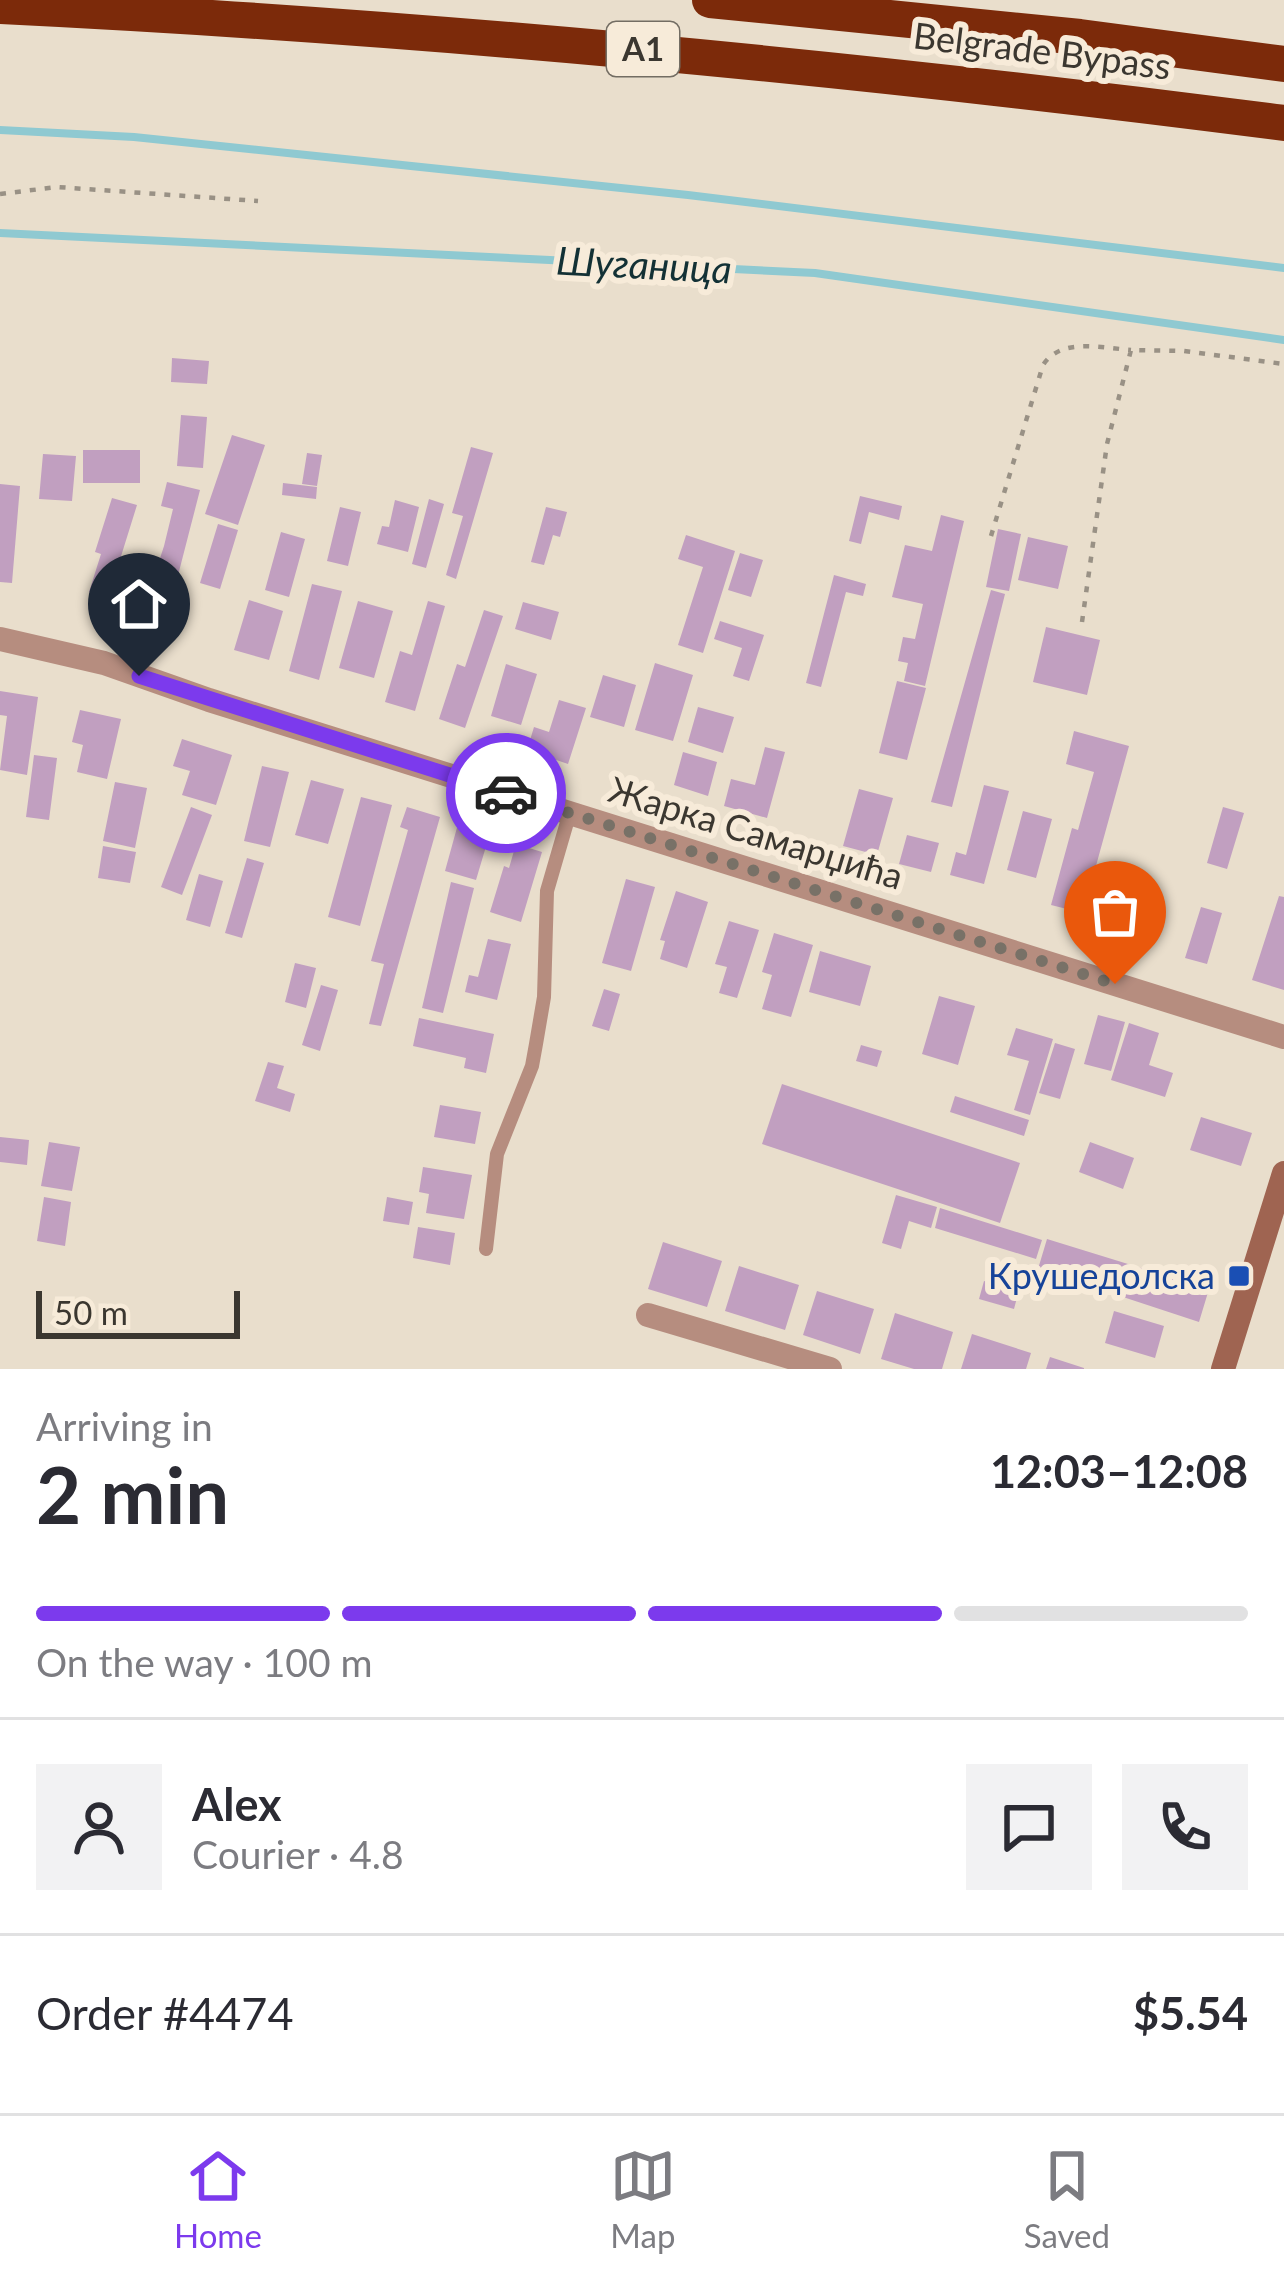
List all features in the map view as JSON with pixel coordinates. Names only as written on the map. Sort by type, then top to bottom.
[{"type":"highway","name":"Belgrade Bypass","points":[[710,0],[1080,37],[1284,64]]},
{"type":"highway","name":"Belgrade Bypass","points":[[0,6],[647,50],[976,83],[1284,123]]},
{"type":"main road","points":[[1223,1369],[1284,1172]]},
{"type":"street","name":"Жарка Самарџића","points":[[0,639],[104,663],[1284,1037]]},
{"type":"street","points":[[648,1315],[830,1369]]},
{"type":"lane","points":[[486,1249],[497,1154],[532,1066],[544,997],[547,891],[570,812]]},
{"type":"path","points":[[0,194],[57,187],[258,201]]},
{"type":"path","points":[[991,536],[1050,354],[1073,347],[1184,351],[1284,364]]},
{"type":"path","points":[[1082,622],[1107,444],[1131,350]]},
{"type":"building","points":[[172,358],[209,361],[207,384],[171,382]]},
{"type":"building","points":[[181,415],[207,417],[203,468],[177,466]]},
{"type":"building","points":[[232,435],[265,445],[238,525],[205,514]]},
{"type":"building","points":[[471,447],[493,453],[456,579],[446,575],[463,516],[452,513]]},
{"type":"building","points":[[83,450],[140,450],[140,483],[83,483]]},
{"type":"building","points":[[307,453],[322,455],[317,486],[302,484]]},
{"type":"building","points":[[43,454],[76,456],[72,501],[39,499]]},
{"type":"building","points":[[167,482],[200,490],[166,622],[132,613],[137,595],[147,598],[164,546],[173,509],[161,506]]},
{"type":"building","points":[[283,483],[317,487],[316,499],[282,495]]},
{"type":"building","points":[[0,484],[20,486],[12,583],[0,582]]},
{"type":"building","points":[[860,496],[902,506],[899,520],[869,512],[861,544],[849,541]]},
{"type":"building","points":[[112,498],[137,505],[108,598],[89,592],[101,554],[95,552]]},
{"type":"building","points":[[429,499],[444,504],[426,568],[412,564]]},
{"type":"building","points":[[395,500],[419,507],[408,552],[377,544],[382,526],[389,527]]},
{"type":"building","points":[[340,507],[361,512],[348,566],[327,561]]},
{"type":"building","points":[[546,507],[567,512],[560,537],[553,535],[544,565],[531,562]]},
{"type":"building","points":[[941,515],[964,521],[925,686],[904,681],[908,663],[898,661],[903,637],[915,639],[923,604],[892,597],[905,545],[932,551]]},
{"type":"building","points":[[218,524],[238,530],[220,589],[200,583]]},
{"type":"building","points":[[998,529],[1021,534],[1009,591],[986,587]]},
{"type":"building","points":[[281,532],[305,539],[289,597],[265,590]]},
{"type":"building","points":[[686,535],[735,551],[703,653],[678,645],[703,567],[678,559]]},
{"type":"building","points":[[1028,537],[1068,546],[1058,589],[1018,580]]},
{"type":"building","points":[[740,553],[763,560],[751,597],[728,590]]},
{"type":"building","points":[[834,575],[866,584],[863,596],[846,592],[821,687],[806,683]]},
{"type":"building","points":[[312,584],[342,591],[319,680],[289,671]]},
{"type":"building","points":[[991,590],[1005,594],[952,807],[931,802]]},
{"type":"building","points":[[249,600],[283,611],[269,660],[234,650]]},
{"type":"building","points":[[358,601],[393,611],[374,678],[339,668]]},
{"type":"building","points":[[428,601],[445,606],[415,711],[385,702],[400,651],[412,655]]},
{"type":"building","points":[[523,602],[559,612],[551,640],[515,629]]},
{"type":"building","points":[[484,610],[503,616],[465,728],[439,719],[457,664],[465,667]]},
{"type":"building","points":[[720,621],[764,635],[749,681],[733,676],[742,648],[714,639]]},
{"type":"building","points":[[1046,627],[1100,640],[1087,695],[1033,682]]},
{"type":"building","points":[[655,663],[693,675],[673,741],[635,730]]},
{"type":"building","points":[[506,664],[537,674],[521,725],[491,716]]},
{"type":"building","points":[[603,675],[636,685],[624,727],[590,717]]},
{"type":"building","points":[[897,681],[926,688],[907,760],[879,753]]},
{"type":"building","points":[[0,691],[38,697],[27,775],[0,770],[7,716],[0,715]]},
{"type":"building","points":[[559,700],[586,708],[568,764],[527,750],[534,727],[549,732]]},
{"type":"building","points":[[698,707],[734,717],[723,753],[688,742]]},
{"type":"building","points":[[80,710],[121,719],[107,779],[77,772],[83,745],[72,742]]},
{"type":"building","points":[[1074,731],[1129,746],[1083,913],[1051,905],[1072,828],[1078,830],[1094,772],[1066,764]]},
{"type":"building","points":[[182,739],[232,755],[216,805],[182,795],[190,771],[173,766]]},
{"type":"building","points":[[765,747],[785,752],[767,818],[724,806],[731,779],[755,785]]},
{"type":"building","points":[[683,752],[717,762],[708,796],[674,785]]},
{"type":"building","points":[[34,755],[57,758],[49,820],[26,817]]},
{"type":"building","points":[[262,766],[289,772],[270,847],[244,841]]},
{"type":"building","points":[[311,780],[344,789],[328,844],[295,835]]},
{"type":"building","points":[[115,782],[147,788],[135,848],[103,841]]},
{"type":"building","points":[[984,785],[1009,791],[984,884],[950,875],[956,852],[966,855]]},
{"type":"building","points":[[859,789],[893,798],[877,855],[843,846]]},
{"type":"building","points":[[361,797],[392,805],[360,926],[328,917]]},
{"type":"building","points":[[191,807],[212,815],[182,895],[161,887]]},
{"type":"building","points":[[407,807],[440,817],[381,1026],[369,1024],[384,964],[371,961],[408,830],[400,827]]},
{"type":"building","points":[[1223,807],[1244,813],[1227,869],[1207,863]]},
{"type":"building","points":[[1023,811],[1052,819],[1036,878],[1007,870]]},
{"type":"building","points":[[458,824],[490,833],[476,880],[445,871]]},
{"type":"building","points":[[907,835],[939,843],[931,872],[899,864]]},
{"type":"building","points":[[516,844],[542,852],[521,922],[490,912]]},
{"type":"building","points":[[103,846],[136,852],[130,883],[98,878]]},
{"type":"building","points":[[247,858],[264,863],[242,938],[225,933]]},
{"type":"building","points":[[1098,870],[1126,878],[1112,926],[1084,918]]},
{"type":"building","points":[[199,874],[223,881],[210,927],[186,920]]},
{"type":"building","points":[[626,879],[655,887],[631,971],[602,963]]},
{"type":"building","points":[[451,882],[474,888],[443,1013],[422,1008]]},
{"type":"building","points":[[676,891],[708,902],[687,968],[660,959],[665,941],[660,940]]},
{"type":"building","points":[[1279,896],[1284,897],[1284,990],[1252,980]]},
{"type":"building","points":[[1201,907],[1222,913],[1207,964],[1185,958]]},
{"type":"building","points":[[729,921],[759,930],[737,998],[719,993],[727,967],[715,964]]},
{"type":"building","points":[[774,933],[813,945],[791,1017],[762,1009],[772,975],[762,972]]},
{"type":"building","points":[[488,939],[511,944],[497,1000],[465,992],[469,975],[478,977]]},
{"type":"building","points":[[820,951],[871,966],[860,1006],[809,992]]},
{"type":"building","points":[[295,963],[316,968],[306,1008],[285,1002]]},
{"type":"building","points":[[321,985],[338,990],[320,1051],[302,1045]]},
{"type":"building","points":[[604,989],[620,994],[609,1031],[592,1026]]},
{"type":"building","points":[[939,996],[975,1006],[958,1065],[922,1054]]},
{"type":"building","points":[[1098,1015],[1125,1022],[1111,1071],[1084,1064]]},
{"type":"building","points":[[419,1018],[494,1034],[486,1073],[464,1068],[466,1058],[413,1046]]},
{"type":"building","points":[[1129,1023],[1159,1033],[1149,1065],[1173,1073],[1165,1097],[1111,1080]]},
{"type":"building","points":[[1016,1028],[1053,1039],[1030,1115],[1014,1110],[1029,1061],[1007,1055]]},
{"type":"building","points":[[1055,1043],[1075,1049],[1060,1099],[1039,1093]]},
{"type":"building","points":[[861,1045],[882,1051],[877,1067],[856,1061]]},
{"type":"building","points":[[268,1062],[284,1066],[277,1088],[295,1094],[290,1112],[255,1101]]},
{"type":"building","points":[[782,1084],[1020,1163],[1000,1223],[762,1144]]},
{"type":"building","points":[[955,1096],[1029,1120],[1024,1136],[950,1112]]},
{"type":"building","points":[[440,1105],[481,1112],[475,1144],[434,1137]]},
{"type":"building","points":[[1201,1117],[1252,1133],[1241,1166],[1190,1150]]},
{"type":"building","points":[[0,1137],[29,1140],[27,1165],[0,1162]]},
{"type":"building","points":[[49,1142],[80,1147],[72,1191],[41,1186]]},
{"type":"building","points":[[1090,1142],[1134,1158],[1123,1189],[1079,1172]]},
{"type":"building","points":[[423,1167],[472,1175],[464,1219],[426,1213],[429,1194],[419,1192]]},
{"type":"building","points":[[896,1195],[937,1207],[931,1228],[909,1221],[901,1249],[882,1243]]},
{"type":"building","points":[[44,1197],[71,1202],[65,1246],[37,1241]]},
{"type":"building","points":[[387,1197],[413,1202],[409,1225],[383,1221]]},
{"type":"building","points":[[940,1208],[1042,1240],[1036,1259],[935,1228]]},
{"type":"building","points":[[418,1227],[455,1233],[450,1265],[413,1258]]},
{"type":"building","points":[[1047,1239],[1209,1289],[1199,1322],[1038,1269]]},
{"type":"building","points":[[663,1242],[722,1261],[707,1307],[648,1289]]},
{"type":"building","points":[[739,1266],[799,1285],[785,1330],[725,1311]]},
{"type":"building","points":[[984,1281],[1019,1290],[1014,1309],[979,1299]]},
{"type":"building","points":[[817,1291],[874,1309],[860,1354],[803,1335]]},
{"type":"building","points":[[1114,1311],[1164,1326],[1155,1358],[1105,1343]]},
{"type":"building","points":[[895,1313],[953,1332],[942,1369],[914,1369],[881,1359]]},
{"type":"building","points":[[972,1334],[1031,1353],[1026,1369],[961,1369]]},
{"type":"building","points":[[1050,1357],[1084,1368],[1084,1369],[1046,1369]]},
{"type":"waterway","points":[[0,130],[134,137],[688,195],[1284,268]]},
{"type":"waterway","name":"Шуганица","points":[[0,233],[815,273],[1284,340]]},
{"type":"way so far","points":[[506,793],[1115,984]]},
{"type":"place","name":"Крушедолска","points":[[1239,1276]]},
{"type":"route","points":[[139,676],[506,793]]}]
